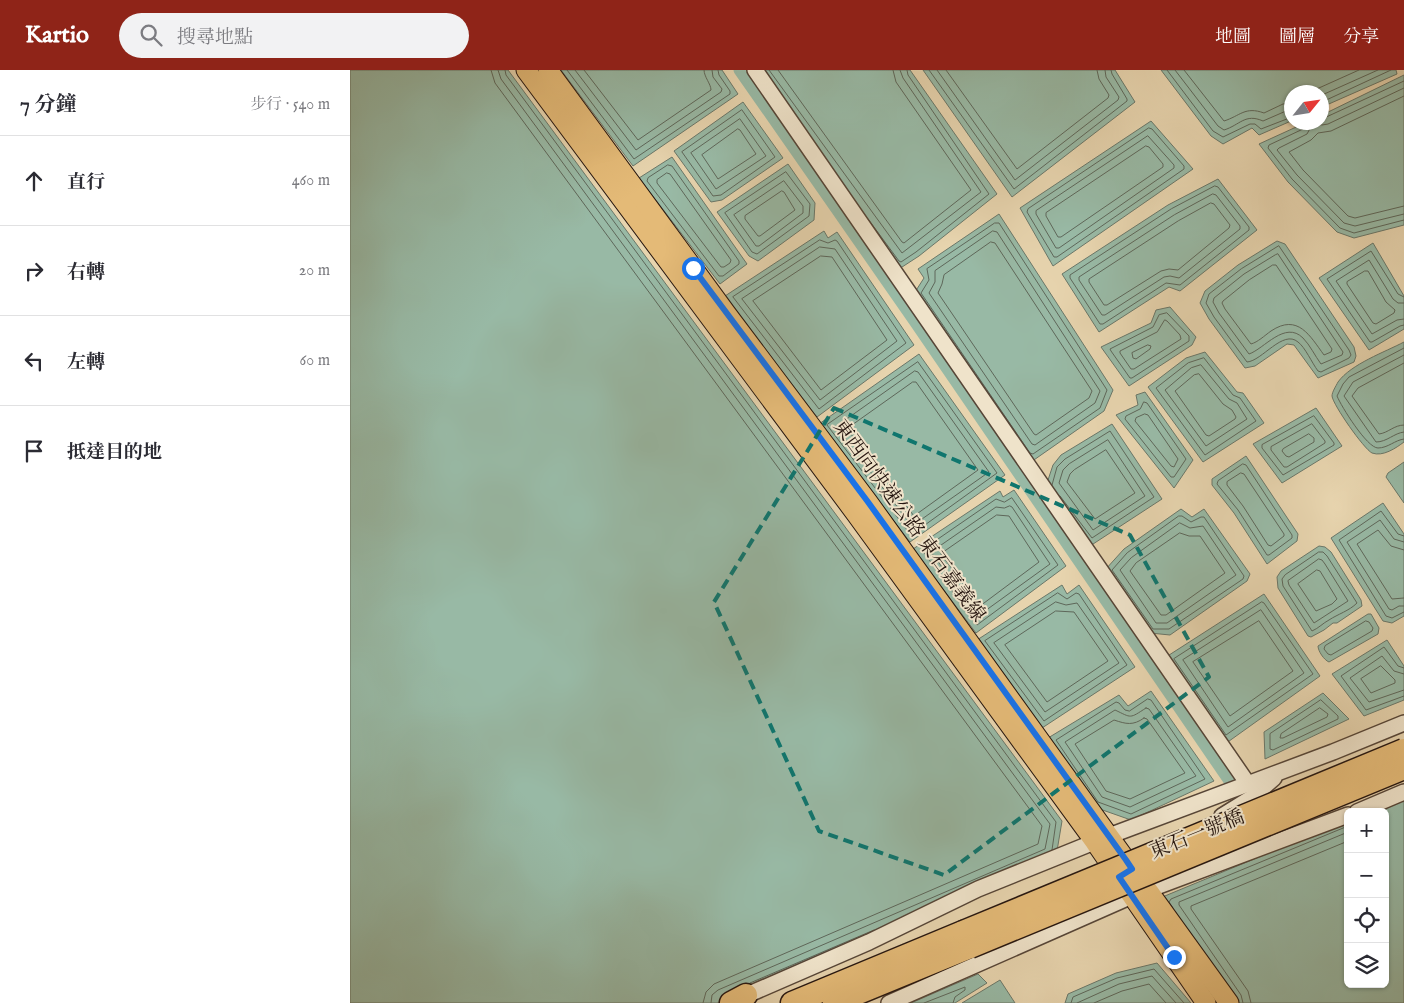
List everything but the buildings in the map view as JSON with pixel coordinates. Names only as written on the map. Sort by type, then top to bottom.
[{"type":"highway","name":"東石一號橋","points":[[972,947],[1404,750]]},
{"type":"highway","name":"東石一號橋","points":[[972,947],[1404,768]]},
{"type":"highway","points":[[792,1003],[972,947]]},
{"type":"highway","points":[[834,1003],[972,947]]},
{"type":"main road","name":"東西向快速公路 東石嘉義線","points":[[526,70],[856,514],[1126,869],[1206,1003]]},
{"type":"main road","name":"東西向快速公路 東石嘉義線","points":[[548,70],[726,313],[868,502],[1102,839]]},
{"type":"main road","name":"東西向快速公路 東石嘉義線","points":[[1140,893],[1229,1003]]},
{"type":"street","points":[[754,70],[1248,784]]},
{"type":"street","points":[[735,1000],[870,942],[978,889],[1102,839],[1404,723]]},
{"type":"street","points":[[972,947],[1018,934],[1085,892],[1200,829],[1252,798],[1280,772]]},
{"type":"street","points":[[1366,808],[1404,792]]},
{"type":"street","points":[[889,1003],[972,947],[1140,893],[1344,816]]},
{"type":"highlighted area","points":[[834,408],[1130,535],[1209,677],[944,875],[819,831],[714,602]]},
{"type":"water","points":[[350,70],[508,70],[1062,821],[1056,857],[717,1003],[350,1003]]},
{"type":"water","points":[[561,70],[722,70],[738,94],[633,166]]},
{"type":"water","points":[[756,70],[910,70],[997,194],[919,256],[899,269]]},
{"type":"water","points":[[923,70],[1115,70],[1135,102],[1012,197]]},
{"type":"water","points":[[1161,70],[1396,70],[1397,74],[1329,104],[1329,85],[1284,85],[1284,124],[1259,135],[1252,128],[1223,144],[1211,136]]},
{"type":"water","points":[[1404,75],[1404,225],[1354,238],[1337,232],[1288,182],[1259,144],[1290,130],[1329,130],[1329,112]]},
{"type":"water","points":[[743,102],[783,158],[722,200],[711,202],[674,151]]},
{"type":"water","points":[[1151,121],[1193,169],[1053,266],[1020,208]]},
{"type":"water","points":[[672,157],[747,264],[720,284],[639,178]]},
{"type":"water","points":[[788,164],[815,203],[814,220],[758,261],[749,256],[717,212]]},
{"type":"water","points":[[1218,179],[1257,230],[1180,291],[1169,287],[1099,332],[1062,274],[1168,205]]},
{"type":"water","points":[[999,214],[1113,390],[1104,411],[1031,462],[915,292],[924,278],[918,269]]},
{"type":"water","points":[[824,231],[828,238],[837,232],[914,345],[817,417],[725,296]]},
{"type":"water","points":[[1277,241],[1285,244],[1354,347],[1356,356],[1354,362],[1318,378],[1294,345],[1287,344],[1255,366],[1245,368],[1209,319],[1200,303],[1205,291],[1238,265]]},
{"type":"water","points":[[1373,243],[1404,296],[1404,329],[1369,350],[1319,278]]},
{"type":"water","points":[[1170,307],[1196,337],[1192,345],[1129,386],[1101,347],[1151,323],[1156,310]]},
{"type":"water","points":[[1404,342],[1404,442],[1385,453],[1372,453],[1356,436],[1332,396],[1338,382],[1351,370]]},
{"type":"water","points":[[1205,352],[1237,392],[1243,393],[1264,423],[1203,462],[1148,387],[1186,358]]},
{"type":"water","points":[[919,354],[1005,475],[910,542],[819,424]]},
{"type":"water","points":[[1145,392],[1193,460],[1174,488],[1116,415],[1138,405],[1136,395]]},
{"type":"water","points":[[1316,408],[1342,446],[1282,483],[1253,444]]},
{"type":"water","points":[[1112,424],[1162,499],[1090,546],[1046,486],[1053,465],[1061,455]]},
{"type":"water","points":[[1246,456],[1298,534],[1297,541],[1267,564],[1234,513],[1212,485],[1212,479]]},
{"type":"water","points":[[1404,462],[1404,503],[1386,477],[1388,473]]},
{"type":"water","points":[[1014,490],[1066,566],[976,633],[913,549],[1000,491],[1003,497]]},
{"type":"water","points":[[1383,503],[1404,534],[1404,616],[1392,623],[1383,621],[1331,538]]},
{"type":"water","points":[[1181,509],[1192,517],[1204,509],[1250,574],[1247,581],[1170,635],[1150,633],[1105,570],[1124,549]]},
{"type":"water","points":[[1319,546],[1325,547],[1331,552],[1361,600],[1362,606],[1337,623],[1333,623],[1311,637],[1308,636],[1278,588],[1277,577],[1281,571]]},
{"type":"water","points":[[1062,585],[1067,594],[1079,585],[1135,667],[1042,728],[977,640]]},
{"type":"water","points":[[1264,594],[1320,676],[1225,744],[1166,657]]},
{"type":"water","points":[[1368,614],[1371,614],[1379,628],[1378,634],[1329,662],[1325,659],[1320,653],[1318,646]]},
{"type":"water","points":[[1387,640],[1404,666],[1404,700],[1364,716],[1332,674]]},
{"type":"water","points":[[1151,691],[1214,781],[1131,820],[1094,807],[1048,738],[1119,695],[1128,706]]},
{"type":"water","points":[[1323,693],[1349,719],[1265,759],[1264,732]]},
{"type":"water","points":[[1404,797],[1404,1003],[1233,1003],[1160,898],[1344,822],[1344,988],[1389,988],[1389,808],[1378,808]]},
{"type":"water","points":[[1157,963],[1191,1003],[1065,1003],[1068,994],[1116,973]]},
{"type":"water","points":[[978,974],[987,983],[955,1003],[911,1003]]},
{"type":"water","points":[[1000,980],[1015,1003],[962,1003]]},
{"type":"waterway","points":[[739,70],[914,321],[1231,784]]},
{"type":"route","points":[[693,268],[868,502],[1126,860],[1132,869],[1119,877],[1174,957]]}]
